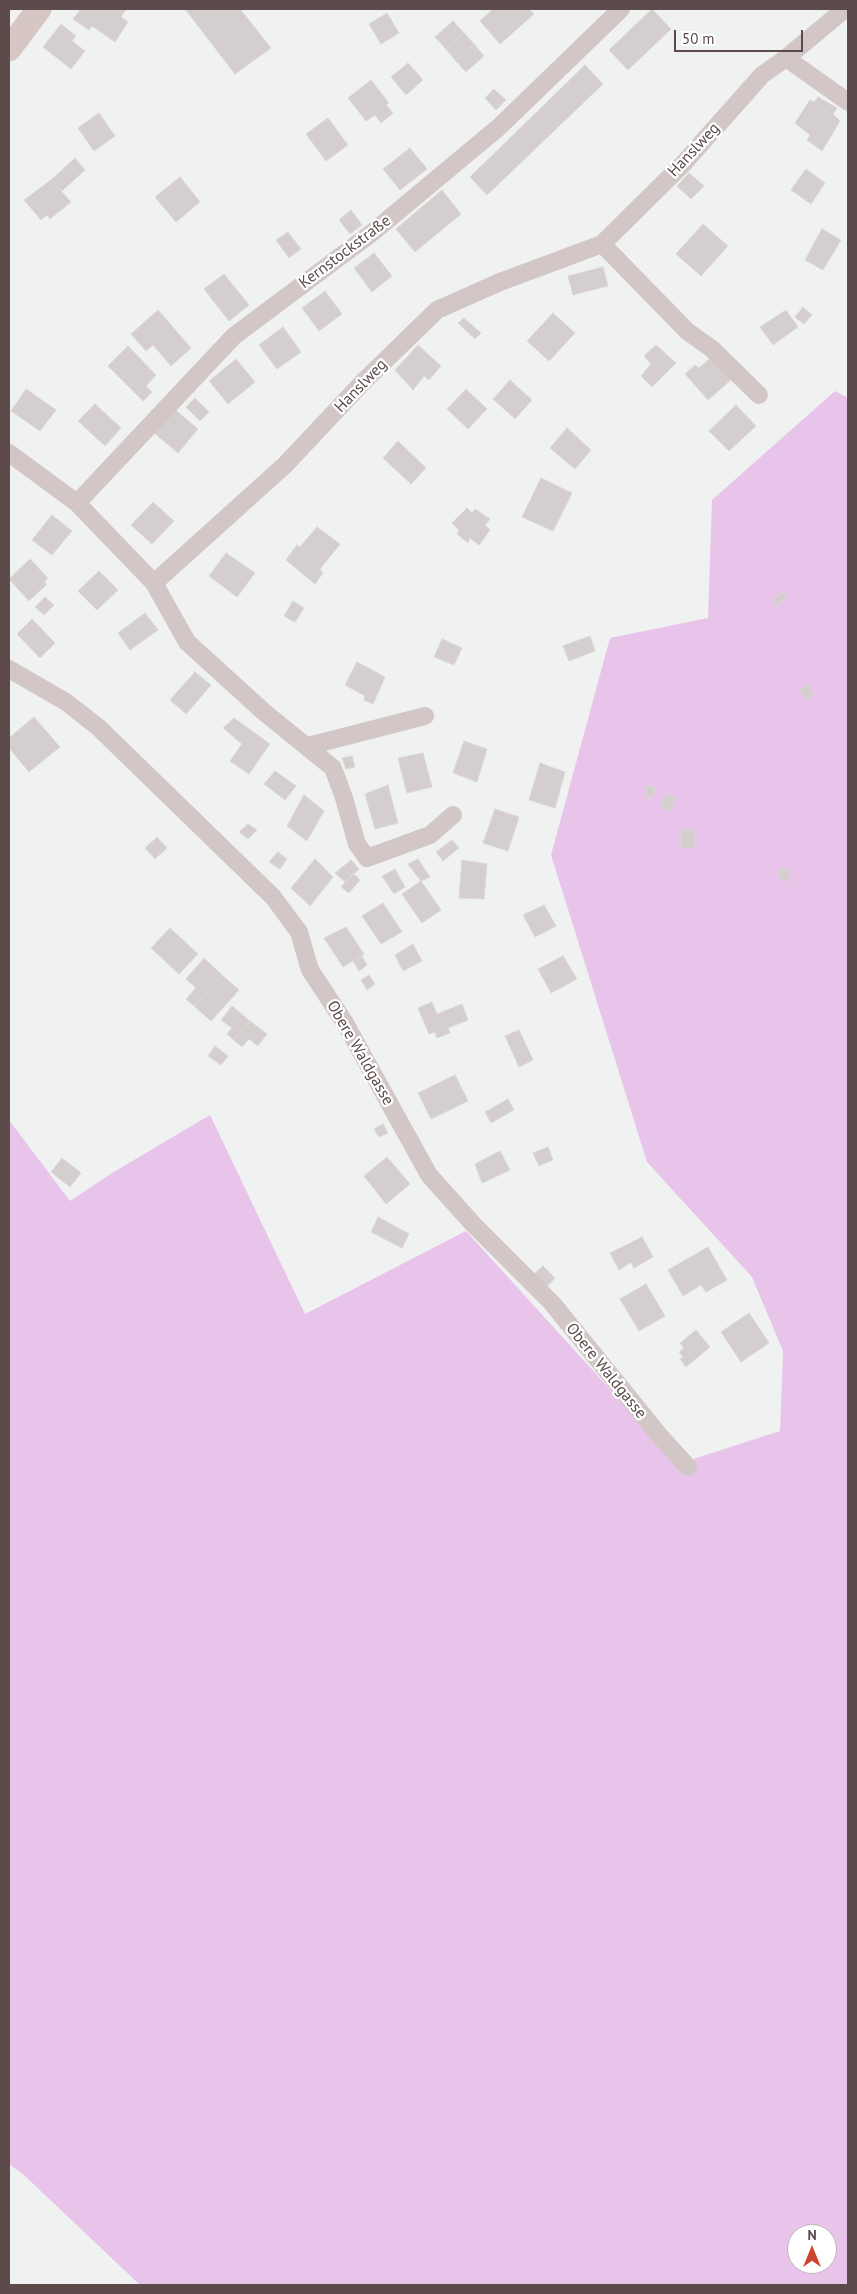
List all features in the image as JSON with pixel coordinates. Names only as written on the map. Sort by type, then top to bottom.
[{"type":"main road","points":[[9,49],[40,9]]},
{"type":"street","name":"Kernstockstraße","points":[[77,503],[234,336],[373,232],[499,127],[621,9]]},
{"type":"street","name":"Hanslweg","points":[[154,583],[285,465],[363,382],[437,310],[500,282],[602,244],[683,164],[762,75],[786,58],[845,9]]},
{"type":"street","points":[[786,58],[848,102]]},
{"type":"street","points":[[602,244],[687,331],[712,349],[760,395]]},
{"type":"street","points":[[9,452],[77,503],[154,583],[187,642],[264,712],[333,768],[357,844],[367,858],[430,835],[453,815]]},
{"type":"street","name":"Obere Waldgasse","points":[[9,669],[66,702],[98,727],[273,897],[299,932],[310,970],[345,1023],[429,1175],[472,1223],[552,1303],[659,1435],[688,1466]]},
{"type":"street","points":[[308,746],[424,716]]},
{"type":"shaded area","points":[[835,391],[848,398],[848,2285],[140,2285],[25,2176],[9,2164],[9,1120],[70,1201],[112,1173],[210,1115],[305,1314],[466,1231],[678,1464],[780,1431],[783,1351],[752,1277],[647,1162],[551,855],[610,638],[708,618],[712,500]]},
{"type":"building","points":[[81,9],[126,9],[121,17],[128,22],[115,42],[92,26],[89,30],[73,19]]},
{"type":"building","points":[[185,9],[240,9],[271,48],[235,74]]},
{"type":"building","points":[[493,9],[529,9],[534,14],[500,44],[480,21]]},
{"type":"building","points":[[652,9],[671,29],[628,70],[609,50]]},
{"type":"building","points":[[387,13],[399,33],[381,44],[369,24]]},
{"type":"building","points":[[453,21],[464,33],[446,49],[435,37]]},
{"type":"building","points":[[61,24],[76,36],[72,41],[85,51],[71,69],[43,47]]},
{"type":"building","points":[[464,33],[474,44],[456,61],[446,49]]},
{"type":"building","points":[[474,44],[484,56],[466,72],[456,61]]},
{"type":"building","points":[[408,63],[423,80],[406,95],[391,77]]},
{"type":"building","points":[[585,65],[603,84],[487,195],[470,177]]},
{"type":"building","points":[[371,80],[389,103],[386,105],[393,113],[381,123],[375,115],[366,121],[348,98]]},
{"type":"building","points":[[494,89],[506,100],[496,110],[485,98]]},
{"type":"building","points":[[818,97],[837,108],[833,114],[840,121],[822,151],[807,140],[810,135],[795,123],[810,100],[814,102]]},
{"type":"building","points":[[99,113],[115,136],[94,151],[78,128]]},
{"type":"building","points":[[328,118],[348,145],[326,161],[306,134]]},
{"type":"building","points":[[410,148],[427,169],[400,190],[383,169]]},
{"type":"building","points":[[75,158],[85,170],[62,191],[51,180]]},
{"type":"building","points":[[806,169],[825,183],[811,204],[791,190]]},
{"type":"building","points":[[689,173],[704,186],[691,199],[677,186]]},
{"type":"building","points":[[180,177],[200,202],[176,222],[155,197]]},
{"type":"building","points":[[51,180],[71,202],[50,219],[47,215],[41,220],[24,200]]},
{"type":"building","points":[[442,190],[461,214],[415,252],[396,229]]},
{"type":"building","points":[[351,210],[362,225],[350,234],[339,220]]},
{"type":"building","points":[[703,224],[728,246],[701,276],[676,254]]},
{"type":"building","points":[[822,229],[841,240],[823,270],[805,260]]},
{"type":"building","points":[[288,232],[301,249],[289,258],[276,240]]},
{"type":"building","points":[[374,253],[392,276],[372,292],[354,268]]},
{"type":"building","points":[[603,267],[608,286],[573,295],[568,276]]},
{"type":"building","points":[[224,274],[249,305],[229,321],[204,289]]},
{"type":"building","points":[[325,291],[342,314],[319,331],[302,308]]},
{"type":"building","points":[[803,307],[812,315],[804,324],[795,317]]},
{"type":"building","points":[[158,310],[191,348],[171,366],[153,345],[146,351],[131,334]]},
{"type":"building","points":[[786,310],[798,327],[773,345],[760,327]]},
{"type":"building","points":[[553,313],[575,333],[549,361],[527,341]]},
{"type":"building","points":[[464,318],[481,333],[475,339],[458,323]]},
{"type":"building","points":[[283,327],[301,352],[277,369],[259,345]]},
{"type":"building","points":[[418,345],[441,366],[429,380],[424,376],[413,390],[395,370]]},
{"type":"building","points":[[656,345],[676,363],[652,387],[641,376],[651,364],[644,356]]},
{"type":"building","points":[[128,346],[156,375],[146,386],[152,392],[143,401],[108,366]]},
{"type":"building","points":[[713,356],[733,378],[708,400],[685,374],[695,365],[699,368]]},
{"type":"building","points":[[236,359],[255,382],[228,404],[209,381]]},
{"type":"building","points":[[510,380],[532,400],[515,419],[493,399]]},
{"type":"building","points":[[26,389],[56,410],[40,431],[11,411]]},
{"type":"building","points":[[466,389],[487,409],[468,429],[447,409]]},
{"type":"building","points":[[195,398],[209,412],[200,421],[186,407]]},
{"type":"building","points":[[95,404],[121,428],[105,446],[78,421]]},
{"type":"building","points":[[736,405],[756,426],[729,451],[709,431]]},
{"type":"building","points":[[173,408],[198,429],[178,453],[153,432]]},
{"type":"building","points":[[567,428],[591,450],[575,469],[550,448]]},
{"type":"building","points":[[398,441],[426,468],[411,484],[383,458]]},
{"type":"building","points":[[541,478],[572,493],[553,531],[522,517]]},
{"type":"building","points":[[153,502],[174,521],[152,544],[131,525]]},
{"type":"building","points":[[467,508],[472,513],[475,509],[490,519],[485,525],[490,530],[479,545],[470,538],[468,543],[457,534],[459,530],[452,523]]},
{"type":"building","points":[[52,515],[72,531],[52,555],[32,540]]},
{"type":"building","points":[[317,527],[340,544],[320,569],[323,573],[315,584],[286,560],[297,545],[300,547]]},
{"type":"building","points":[[226,553],[255,573],[237,597],[209,576]]},
{"type":"building","points":[[30,559],[48,578],[44,582],[47,584],[29,601],[9,579]]},
{"type":"building","points":[[99,571],[118,590],[97,610],[78,591]]},
{"type":"building","points":[[782,592],[787,596],[777,606],[772,602]]},
{"type":"building","points":[[45,597],[54,605],[44,615],[35,607]]},
{"type":"building","points":[[293,601],[304,608],[295,622],[284,616]]},
{"type":"building","points":[[145,613],[158,630],[130,650],[118,633]]},
{"type":"building","points":[[32,619],[55,643],[40,658],[17,634]]},
{"type":"building","points":[[590,636],[595,651],[569,661],[563,646]]},
{"type":"building","points":[[442,639],[462,648],[454,665],[434,657]]},
{"type":"building","points":[[357,662],[385,677],[373,704],[364,700],[365,696],[345,685]]},
{"type":"building","points":[[195,672],[211,685],[186,714],[170,700]]},
{"type":"building","points":[[807,684],[814,694],[806,700],[799,690]]},
{"type":"building","points":[[34,717],[60,747],[29,772],[9,748],[9,738]]},
{"type":"building","points":[[234,718],[270,744],[249,774],[230,761],[242,744],[223,728]]},
{"type":"building","points":[[464,741],[487,749],[477,782],[453,773]]},
{"type":"building","points":[[423,753],[432,787],[407,793],[398,758]]},
{"type":"building","points":[[352,756],[355,767],[346,769],[342,758]]},
{"type":"building","points":[[540,763],[565,772],[555,808],[529,800]]},
{"type":"building","points":[[275,771],[296,786],[285,800],[264,784]]},
{"type":"building","points":[[388,785],[398,823],[375,829],[365,794]]},
{"type":"building","points":[[647,786],[655,787],[653,797],[645,797]]},
{"type":"building","points":[[664,794],[675,797],[672,810],[662,808]]},
{"type":"building","points":[[304,795],[324,811],[307,841],[287,826]]},
{"type":"building","points":[[495,809],[519,817],[508,851],[483,843]]},
{"type":"building","points":[[248,824],[257,830],[248,839],[239,832]]},
{"type":"building","points":[[680,830],[695,831],[695,848],[681,848]]},
{"type":"building","points":[[157,837],[167,848],[155,859],[145,848]]},
{"type":"building","points":[[452,840],[459,848],[443,861],[436,852]]},
{"type":"building","points":[[278,852],[287,859],[280,869],[269,862]]},
{"type":"building","points":[[315,859],[333,877],[310,906],[291,888]]},
{"type":"building","points":[[418,859],[430,877],[421,881],[408,864]]},
{"type":"building","points":[[351,860],[359,869],[345,882],[335,873]]},
{"type":"building","points":[[462,860],[487,864],[484,899],[459,898]]},
{"type":"building","points":[[782,867],[791,874],[786,882],[778,875]]},
{"type":"building","points":[[395,869],[405,887],[394,894],[382,876]]},
{"type":"building","points":[[353,873],[360,880],[349,893],[341,887]]},
{"type":"building","points":[[421,881],[441,910],[422,923],[402,894]]},
{"type":"building","points":[[383,903],[402,932],[381,944],[362,916]]},
{"type":"building","points":[[544,905],[556,926],[535,937],[523,915]]},
{"type":"building","points":[[346,927],[364,954],[343,967],[324,938]]},
{"type":"building","points":[[170,928],[198,954],[179,974],[151,948]]},
{"type":"building","points":[[413,944],[422,961],[403,971],[395,955]]},
{"type":"building","points":[[362,956],[367,965],[359,971],[353,961]]},
{"type":"building","points":[[563,956],[577,979],[551,993],[538,969]]},
{"type":"building","points":[[204,958],[222,975],[194,1006],[186,999],[196,988],[186,979]]},
{"type":"building","points":[[222,975],[239,990],[211,1021],[194,1006]]},
{"type":"building","points":[[369,975],[375,984],[367,990],[361,980]]},
{"type":"building","points":[[432,1002],[437,1014],[462,1004],[468,1020],[448,1028],[450,1033],[437,1038],[435,1032],[429,1034],[418,1008]]},
{"type":"building","points":[[232,1006],[250,1021],[234,1040],[227,1034],[232,1028],[221,1020]]},
{"type":"building","points":[[250,1021],[267,1034],[258,1046],[249,1039],[242,1047],[234,1040]]},
{"type":"building","points":[[519,1030],[533,1060],[519,1067],[505,1036]]},
{"type":"building","points":[[215,1046],[228,1056],[221,1065],[208,1056]]},
{"type":"building","points":[[455,1075],[468,1101],[431,1119],[418,1093]]},
{"type":"building","points":[[508,1099],[514,1110],[491,1123],[485,1112]]},
{"type":"building","points":[[383,1124],[388,1133],[379,1137],[374,1129]]},
{"type":"building","points":[[548,1147],[553,1160],[539,1166],[533,1153]]},
{"type":"building","points":[[500,1151],[510,1170],[482,1183],[475,1164]]},
{"type":"building","points":[[387,1157],[410,1184],[386,1204],[364,1176]]},
{"type":"building","points":[[62,1158],[81,1173],[70,1187],[51,1172]]},
{"type":"building","points":[[378,1217],[409,1234],[402,1248],[371,1232]]},
{"type":"building","points":[[642,1237],[653,1257],[634,1268],[631,1262],[619,1270],[610,1253]]},
{"type":"building","points":[[708,1247],[727,1280],[706,1292],[701,1285],[683,1296],[668,1270]]},
{"type":"building","points":[[543,1266],[555,1278],[545,1289],[532,1276]]},
{"type":"building","points":[[646,1284],[665,1316],[639,1331],[620,1299]]},
{"type":"building","points":[[749,1313],[769,1343],[741,1362],[721,1332]]},
{"type":"building","points":[[696,1330],[710,1347],[686,1367],[680,1359],[683,1357],[679,1352],[684,1348],[680,1343]]}]
